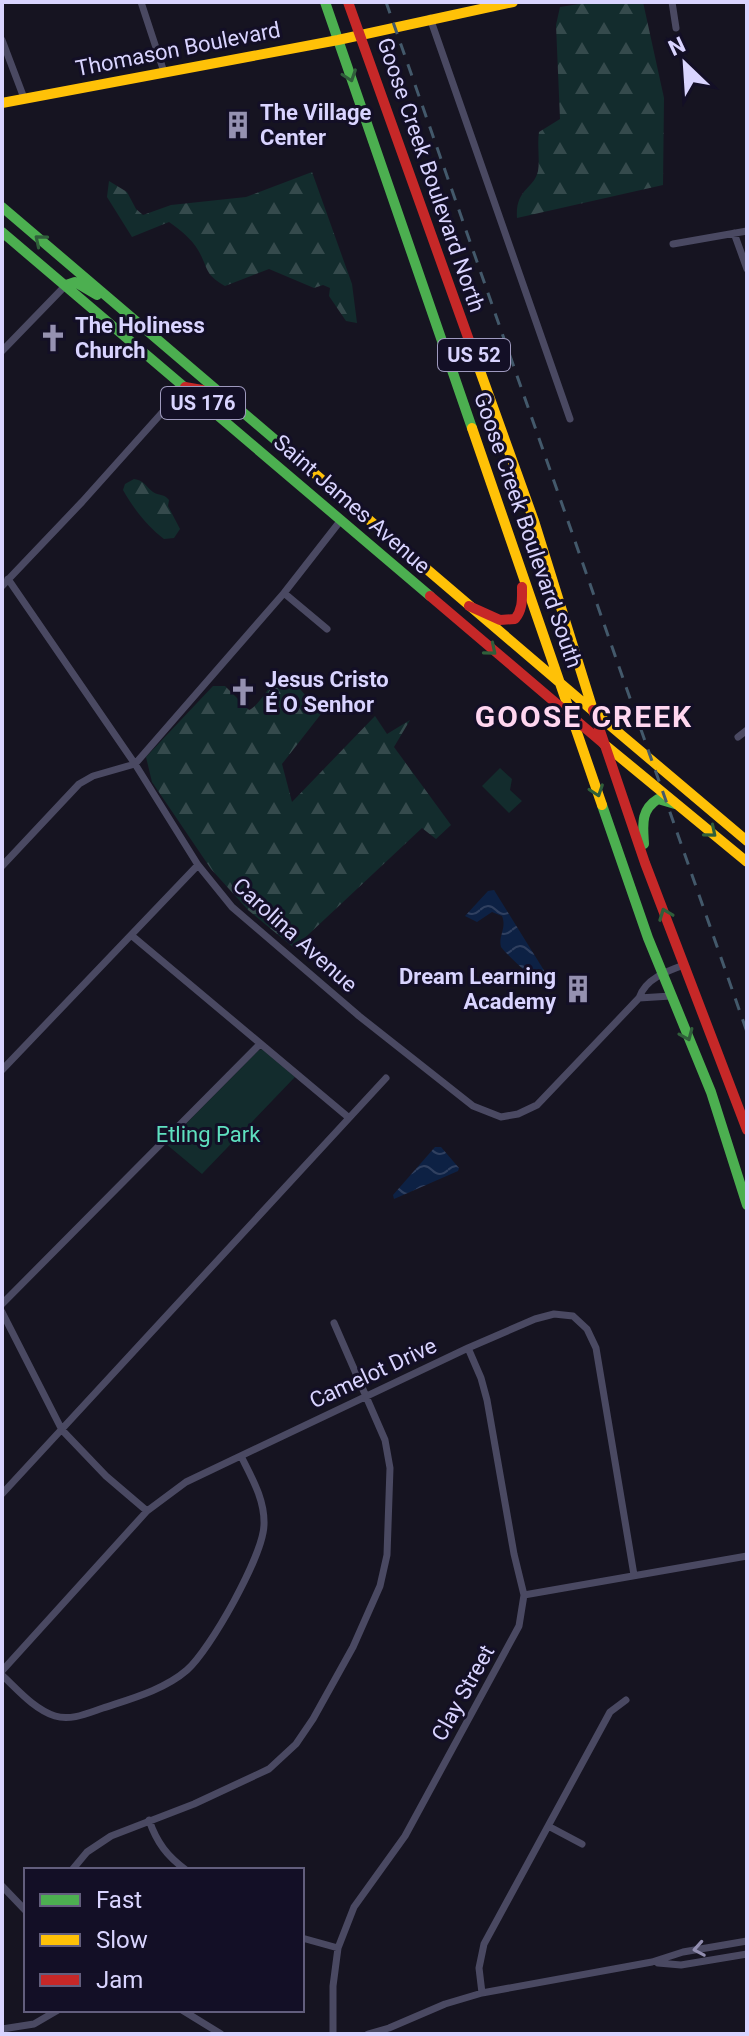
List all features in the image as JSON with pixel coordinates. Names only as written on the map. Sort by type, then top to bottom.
[{"type":"main road","name":"Goose Creek Boulevard South","points":[[325,2],[560,684],[662,973],[711,1092],[747,1205]]},
{"type":"main road","name":"Goose Creek Boulevard North","points":[[348,2],[534,521],[593,711],[645,863],[747,1130]]},
{"type":"main road","name":"Thomason Boulevard","points":[[2,103],[338,40],[513,2]]},
{"type":"main road","name":"Saint James Avenue","points":[[2,207],[747,841]]},
{"type":"main road","name":"Saint James Avenue","points":[[2,232],[747,862]]},
{"type":"main road","points":[[66,285],[75,282],[112,302]]},
{"type":"main road","points":[[185,387],[198,386],[217,401],[226,404],[231,401]]},
{"type":"main road","points":[[469,606],[506,622],[519,616],[523,597],[520,568]]},
{"type":"main road","points":[[645,863],[642,819],[645,809],[650,802],[658,799],[675,804]]},
{"type":"street","points":[[141,2],[164,72]]},
{"type":"street","points":[[672,2],[676,28]]},
{"type":"street","points":[[430,18],[570,419]]},
{"type":"street","points":[[2,40],[24,98]]},
{"type":"street","points":[[673,244],[747,231]]},
{"type":"street","points":[[734,233],[747,269]]},
{"type":"street","points":[[2,351],[66,285]]},
{"type":"street","points":[[5,582],[185,387]]},
{"type":"street","points":[[2,866],[79,784],[93,776],[135,764],[284,593],[341,520]]},
{"type":"street","name":"Carolina Avenue","points":[[5,582],[135,764],[198,865],[232,907],[355,1013],[473,1106],[492,1115],[509,1117],[537,1105],[639,998],[641,991],[662,973],[684,965]]},
{"type":"street","points":[[284,593],[327,629]]},
{"type":"street","points":[[738,737],[747,730]]},
{"type":"street","points":[[2,1070],[198,865]]},
{"type":"street","points":[[131,935],[348,1117]]},
{"type":"street","points":[[639,998],[671,996]]},
{"type":"street","points":[[2,1304],[260,1044]]},
{"type":"street","points":[[2,1494],[386,1078]]},
{"type":"street","points":[[2,1312],[62,1430],[106,1476],[147,1511]]},
{"type":"street","name":"Camelot Drive","points":[[2,1673],[147,1511],[186,1482],[468,1348],[554,1314],[573,1316],[587,1329],[596,1348],[634,1575]]},
{"type":"street","points":[[74,1868],[87,1852],[111,1836],[194,1804],[269,1769],[305,1732],[353,1647],[380,1586],[387,1555],[390,1468],[385,1440],[334,1323]]},
{"type":"street","name":"Clay Street","points":[[333,2034],[333,1986],[338,1948],[354,1907],[405,1836],[519,1626],[524,1595],[487,1400],[468,1348]]},
{"type":"street","points":[[2,1673],[29,1701],[57,1717],[77,1717],[158,1688],[187,1670],[217,1631],[259,1549],[264,1527],[262,1509],[257,1488],[241,1456]]},
{"type":"street","points":[[524,1595],[747,1556]]},
{"type":"street","points":[[482,1993],[479,1968],[484,1944],[610,1712],[626,1700]]},
{"type":"street","points":[[149,1820],[158,1843],[183,1868]]},
{"type":"street","points":[[550,1827],[582,1844]]},
{"type":"street","points":[[2,1886],[24,1909]]},
{"type":"street","points":[[304,1939],[338,1948]]},
{"type":"street","points":[[368,2034],[482,1993],[747,1941]]},
{"type":"street","points":[[652,1962],[681,1965],[747,1954]]},
{"type":"street","points":[[2,2029],[34,2024],[55,2012]]},
{"type":"street","points":[[185,2012],[221,2034]]},
{"type":"green space","points":[[592,2],[643,2],[664,98],[663,185],[517,218],[519,201],[538,171],[539,132],[560,119],[556,25],[560,7]]},
{"type":"green space","points":[[312,172],[352,284],[357,323],[346,321],[329,296],[330,288],[323,285],[314,288],[269,269],[225,286],[210,274],[195,246],[177,228],[169,222],[132,237],[107,197],[109,181],[127,192],[143,215],[171,205],[246,197]]},
{"type":"green space","points":[[134,479],[169,500],[168,506],[180,529],[174,538],[164,539],[131,504],[123,490],[125,484]]},
{"type":"green space","points":[[281,672],[295,683],[321,714],[282,764],[292,802],[375,716],[387,734],[410,720],[394,747],[451,825],[436,839],[422,828],[294,948],[248,910],[211,869],[152,782],[146,757],[213,686],[225,686],[249,710]]},
{"type":"green space","points":[[500,768],[512,779],[510,790],[522,801],[509,813],[482,786]]},
{"type":"green space","name":"Etling Park","points":[[262,1049],[295,1077],[202,1174],[166,1144]]},
{"type":"water","points":[[494,890],[545,972],[544,983],[532,977],[501,947],[502,916],[492,912],[477,922],[465,916],[488,891]]},
{"type":"water","points":[[435,1147],[441,1147],[459,1168],[458,1171],[394,1199],[393,1195]]},
{"type":"railway","points":[[386,2],[747,1032]]},
{"type":"traffic: fast","points":[[325,2],[472,428]]},
{"type":"traffic: fast","points":[[2,207],[300,461]]},
{"type":"traffic: fast","points":[[2,232],[430,596]]},
{"type":"traffic: fast","points":[[66,285],[75,282],[97,295]]},
{"type":"traffic: fast","points":[[644,844],[644,819],[648,808],[658,799],[675,804]]},
{"type":"traffic: fast","points":[[602,805],[648,938],[711,1092],[747,1205]]},
{"type":"traffic: slow","points":[[2,103],[338,40],[513,2]]},
{"type":"traffic: slow","points":[[470,343],[534,521],[593,710]]},
{"type":"traffic: slow","points":[[472,428],[602,805]]},
{"type":"traffic: slow","points":[[300,461],[593,711]]},
{"type":"traffic: slow","points":[[593,711],[747,841]]},
{"type":"traffic: slow","points":[[604,744],[747,862]]},
{"type":"traffic: jam","points":[[348,2],[470,343]]},
{"type":"traffic: jam","points":[[185,387],[202,390],[226,404],[230,402]]},
{"type":"traffic: jam","points":[[469,606],[500,620],[515,619],[521,608],[522,587]]},
{"type":"traffic: jam","points":[[430,596],[604,744]]},
{"type":"traffic: jam","points":[[593,710],[645,863],[747,1130]]},
{"type":"place","name":"The Village Center","points":[[238,125]]},
{"type":"place","name":"The Holiness Church","points":[[53,338]]},
{"type":"place","name":"Jesus Cristo É O Senhor","points":[[243,692]]},
{"type":"place","name":"Dream Learning Academy","points":[[578,989]]},
{"type":"district","name":"GOOSE CREEK","points":[[584,716]]}]
